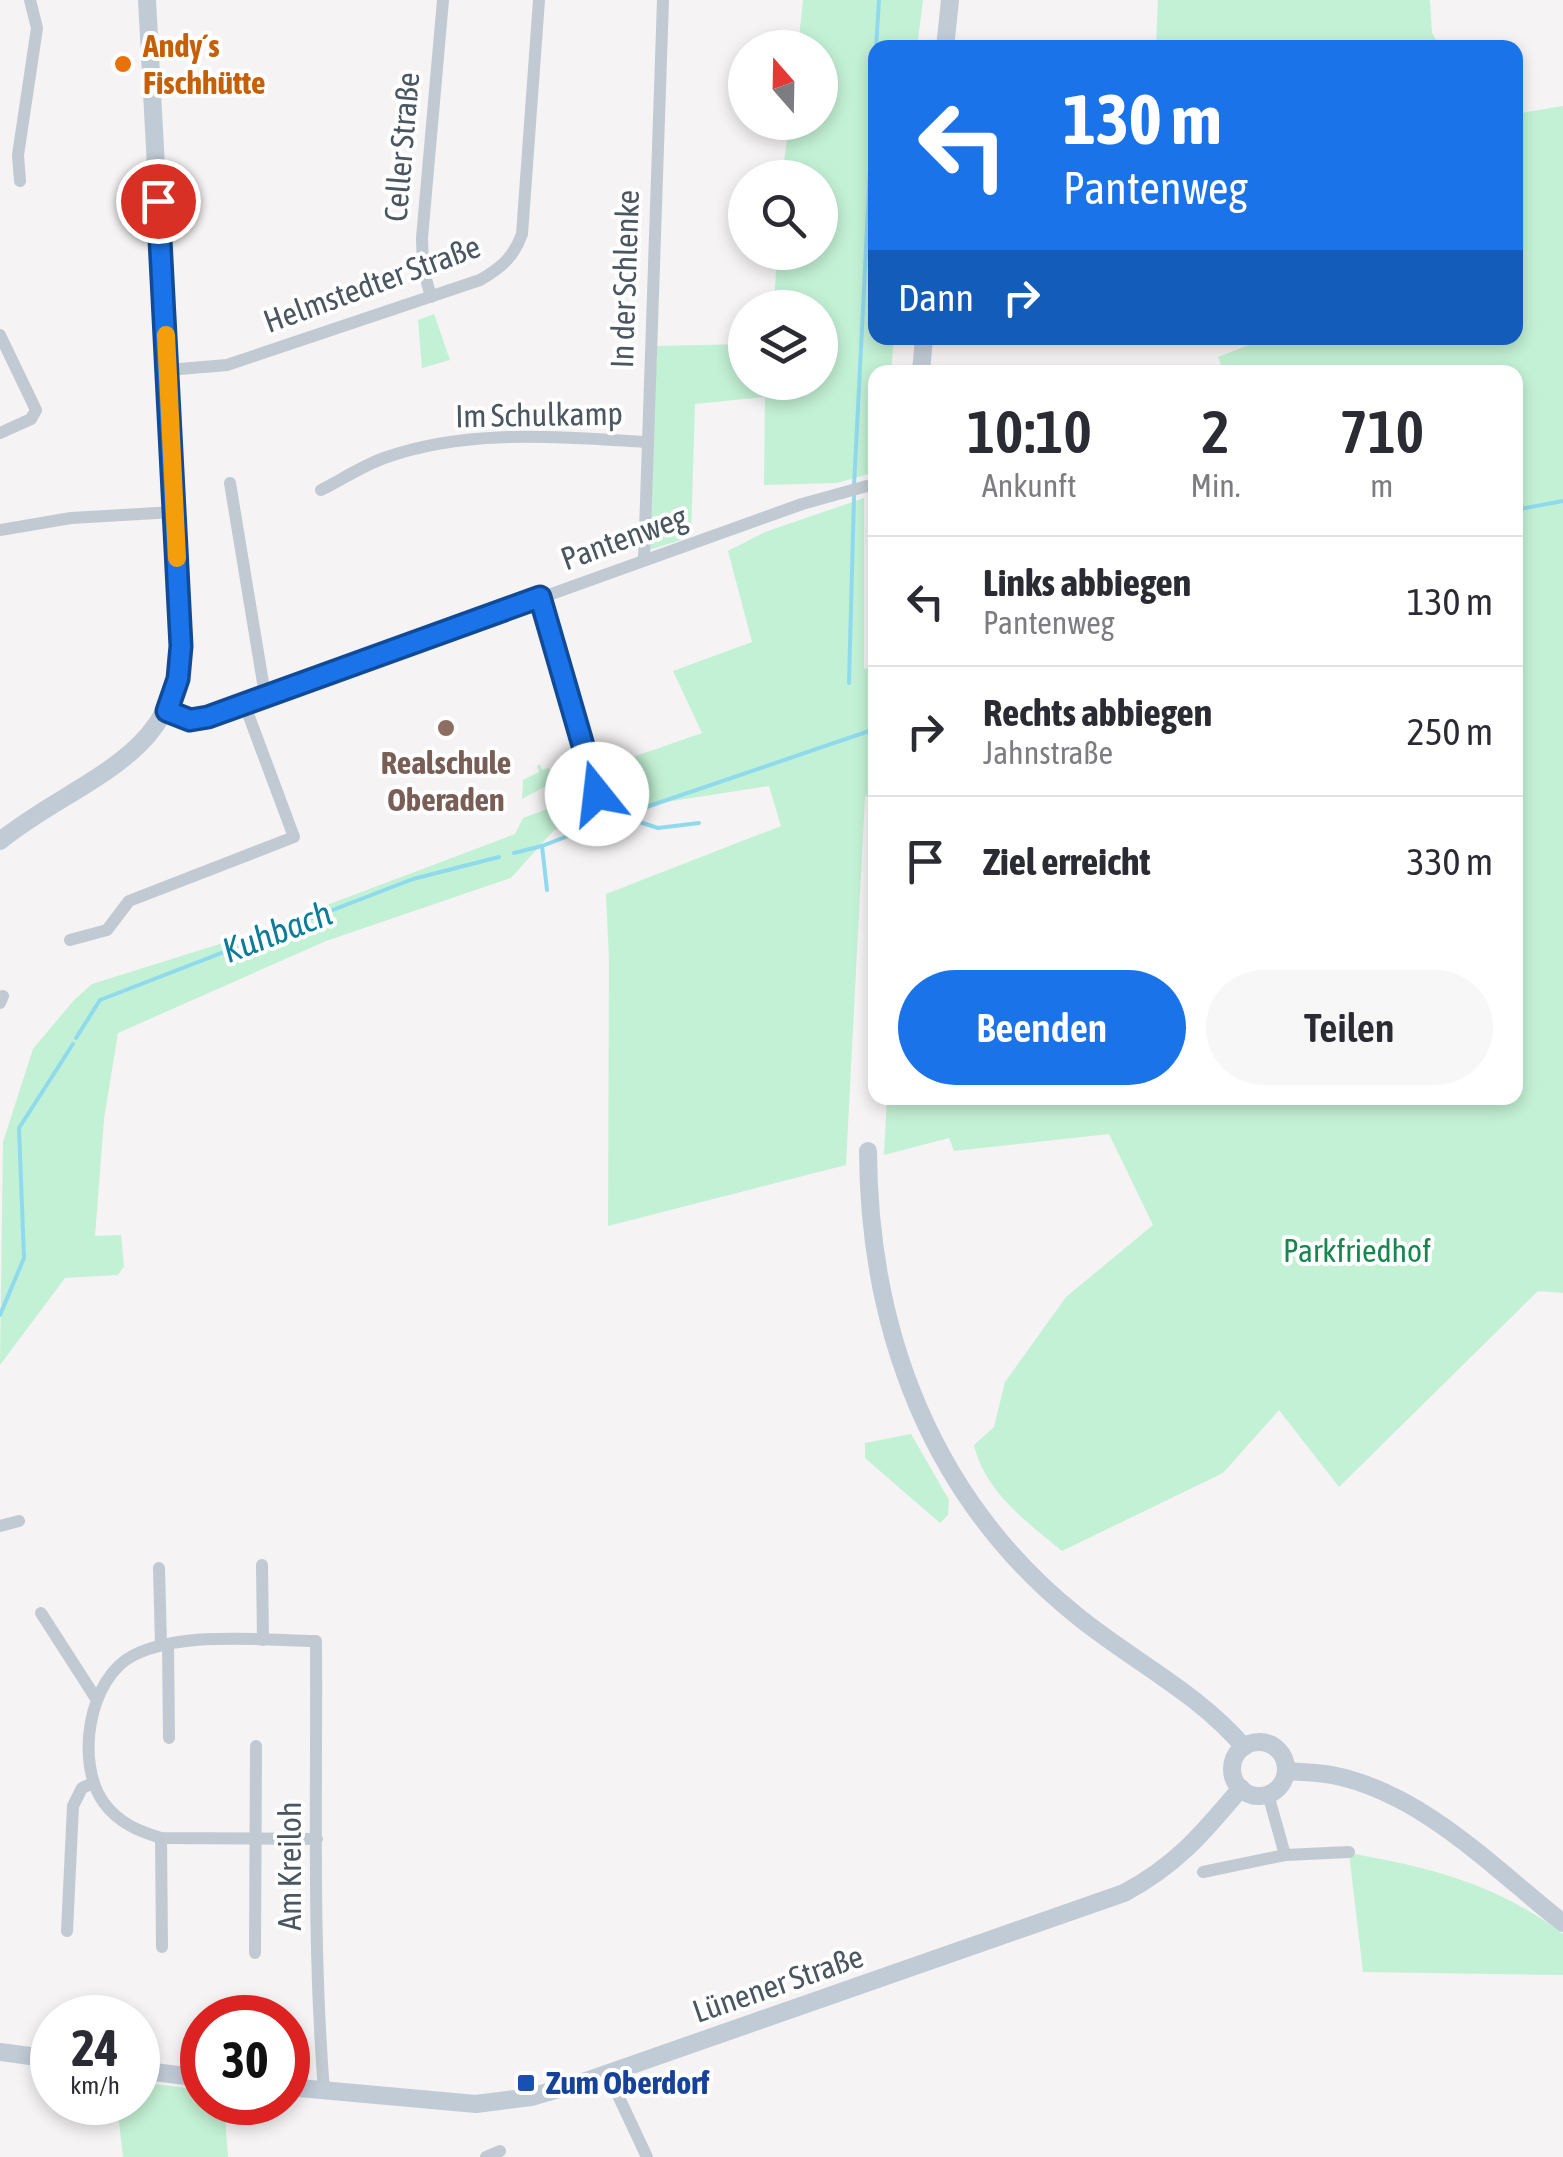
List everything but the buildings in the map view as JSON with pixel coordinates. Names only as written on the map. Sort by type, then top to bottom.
[{"type":"main road","points":[[0,842],[123,760],[149,737],[167,711],[181,661],[147,0]]},
{"type":"main road","points":[[946,40],[950,0]]},
{"type":"main road","points":[[868,1150],[873,1244],[881,1294],[912,1392],[956,1480],[996,1536],[1049,1592],[1214,1716],[1244,1746]]},
{"type":"main road","points":[[1259,1742],[1274,1746],[1286,1771],[1278,1788],[1268,1794],[1250,1794],[1234,1778],[1232,1766],[1244,1746],[1259,1742]]},
{"type":"main road","points":[[1286,1771],[1329,1774],[1394,1796],[1432,1819],[1563,1924]]},
{"type":"main road","name":"Lünener Straße","points":[[310,2089],[476,2104],[531,2097],[608,2074],[1124,1893],[1170,1866],[1195,1843],[1241,1788]]},
{"type":"main road","points":[[0,2052],[30,2056]]},
{"type":"street","points":[[20,181],[18,156],[38,28],[30,0]]},
{"type":"street","name":"Celler Straße","points":[[431,297],[423,268],[424,219],[443,0]]},
{"type":"street","name":"Helmstedter Straße","points":[[168,370],[227,364],[480,280],[502,266],[522,234],[539,0]]},
{"type":"street","name":"In der Schlenke","points":[[644,560],[663,0]]},
{"type":"street","points":[[0,335],[36,410],[30,419],[0,432]]},
{"type":"street","name":"Im Schulkamp","points":[[321,490],[382,459],[460,440],[565,437],[648,442]]},
{"type":"street","points":[[230,483],[265,695]]},
{"type":"street","name":"Pantenweg","points":[[167,711],[190,720],[201,719],[802,504],[868,487]]},
{"type":"street","points":[[0,530],[71,518],[174,512]]},
{"type":"street","points":[[540,597],[597,794]]},
{"type":"street","points":[[70,940],[107,930],[129,902],[294,837],[244,703]]},
{"type":"street","points":[[0,1526],[19,1521]]},
{"type":"street","points":[[262,1564],[262,1640],[190,1641],[131,1656],[117,1666],[95,1697],[89,1763],[93,1782],[104,1802],[120,1820],[138,1831],[161,1838],[317,1839]]},
{"type":"street","points":[[159,1568],[170,1738]]},
{"type":"street","points":[[41,1613],[95,1697]]},
{"type":"street","name":"Am Kreiloh","points":[[262,1640],[316,1640],[318,2026],[324,2090]]},
{"type":"street","points":[[255,1953],[256,1746]]},
{"type":"street","points":[[67,1931],[73,1806],[82,1788],[93,1782]]},
{"type":"street","points":[[1268,1794],[1285,1855]]},
{"type":"street","points":[[161,1838],[162,1947]]},
{"type":"street","points":[[1203,1872],[1285,1855],[1348,1852]]},
{"type":"street","points":[[608,2074],[647,2157]]},
{"type":"street","points":[[486,2157],[500,2152]]},
{"type":"green space","points":[[803,0],[923,0],[918,40],[868,40],[868,345],[893,345],[892,365],[868,365],[868,474],[837,483],[764,485],[765,400],[838,400],[838,290],[775,290],[776,270],[838,270],[838,160],[784,160],[787,140],[838,140],[838,30],[800,30]]},
{"type":"green space","points":[[1158,0],[1430,0],[1436,40],[1156,40]]},
{"type":"green space","name":"Parkfriedhof","points":[[1563,106],[1563,1293],[1538,1291],[1339,1487],[1279,1410],[1223,1473],[1062,1551],[997,1492],[974,1445],[994,1427],[1005,1382],[1066,1297],[1153,1225],[1109,1134],[954,1151],[949,1138],[884,1155],[887,1105],[1523,1105],[1523,365],[1221,365],[1218,357],[1249,345],[1523,345],[1523,113]]},
{"type":"green space","points":[[434,314],[450,360],[422,368],[418,320]]},
{"type":"green space","points":[[728,344],[728,400],[735,400],[695,404],[691,537],[649,550],[657,346]]},
{"type":"green space","points":[[864,498],[868,796],[846,1165],[608,1226],[606,894],[781,826],[769,786],[659,803],[554,830],[511,878],[326,941],[118,1033],[104,1119],[95,1236],[121,1235],[124,1266],[118,1275],[65,1278],[0,1365],[3,1142],[33,1049],[74,1000],[92,984],[242,937],[515,834],[523,818],[592,792],[587,773],[702,733],[673,671],[752,642],[728,551],[765,532]]},
{"type":"green space","points":[[540,764],[542,770],[548,768],[559,779],[522,799],[523,780],[539,772]]},
{"type":"green space","points":[[911,1434],[949,1500],[948,1515],[940,1523],[865,1458],[865,1443]]},
{"type":"green space","points":[[1349,1853],[1461,1880],[1513,1902],[1563,1934],[1563,1975],[1363,1972]]},
{"type":"green space","points":[[160,2085],[180,2087],[180,2125],[226,2125],[228,2157],[123,2157],[119,2125],[160,2125]]},
{"type":"waterway","points":[[876,40],[879,0]]},
{"type":"waterway","points":[[854,486],[868,209]]},
{"type":"waterway","points":[[849,683],[854,496]]},
{"type":"waterway","name":"Kuhbach","points":[[1523,508],[1563,501]]},
{"type":"waterway","name":"Kuhbach","points":[[514,853],[868,731]]},
{"type":"waterway","name":"Kuhbach","points":[[621,816],[658,828],[699,823]]},
{"type":"waterway","name":"Kuhbach","points":[[542,846],[547,890]]},
{"type":"waterway","name":"Kuhbach","points":[[76,1038],[100,1000],[413,879],[499,857]]},
{"type":"waterway","name":"Kuhbach","points":[[0,1315],[24,1258],[19,1128],[73,1044]]},
{"type":"slow traffic","points":[[166,335],[177,558]]},
{"type":"place","name":"Andy´s Fischhütte","points":[[123,64]]},
{"type":"place","name":"Realschule Oberaden","points":[[446,728]]},
{"type":"place","name":"Zum Oberdorf","points":[[526,2083]]},
{"type":"route","points":[[158,201],[181,646],[178,679],[167,711],[190,720],[208,717],[540,597],[597,794]]}]
